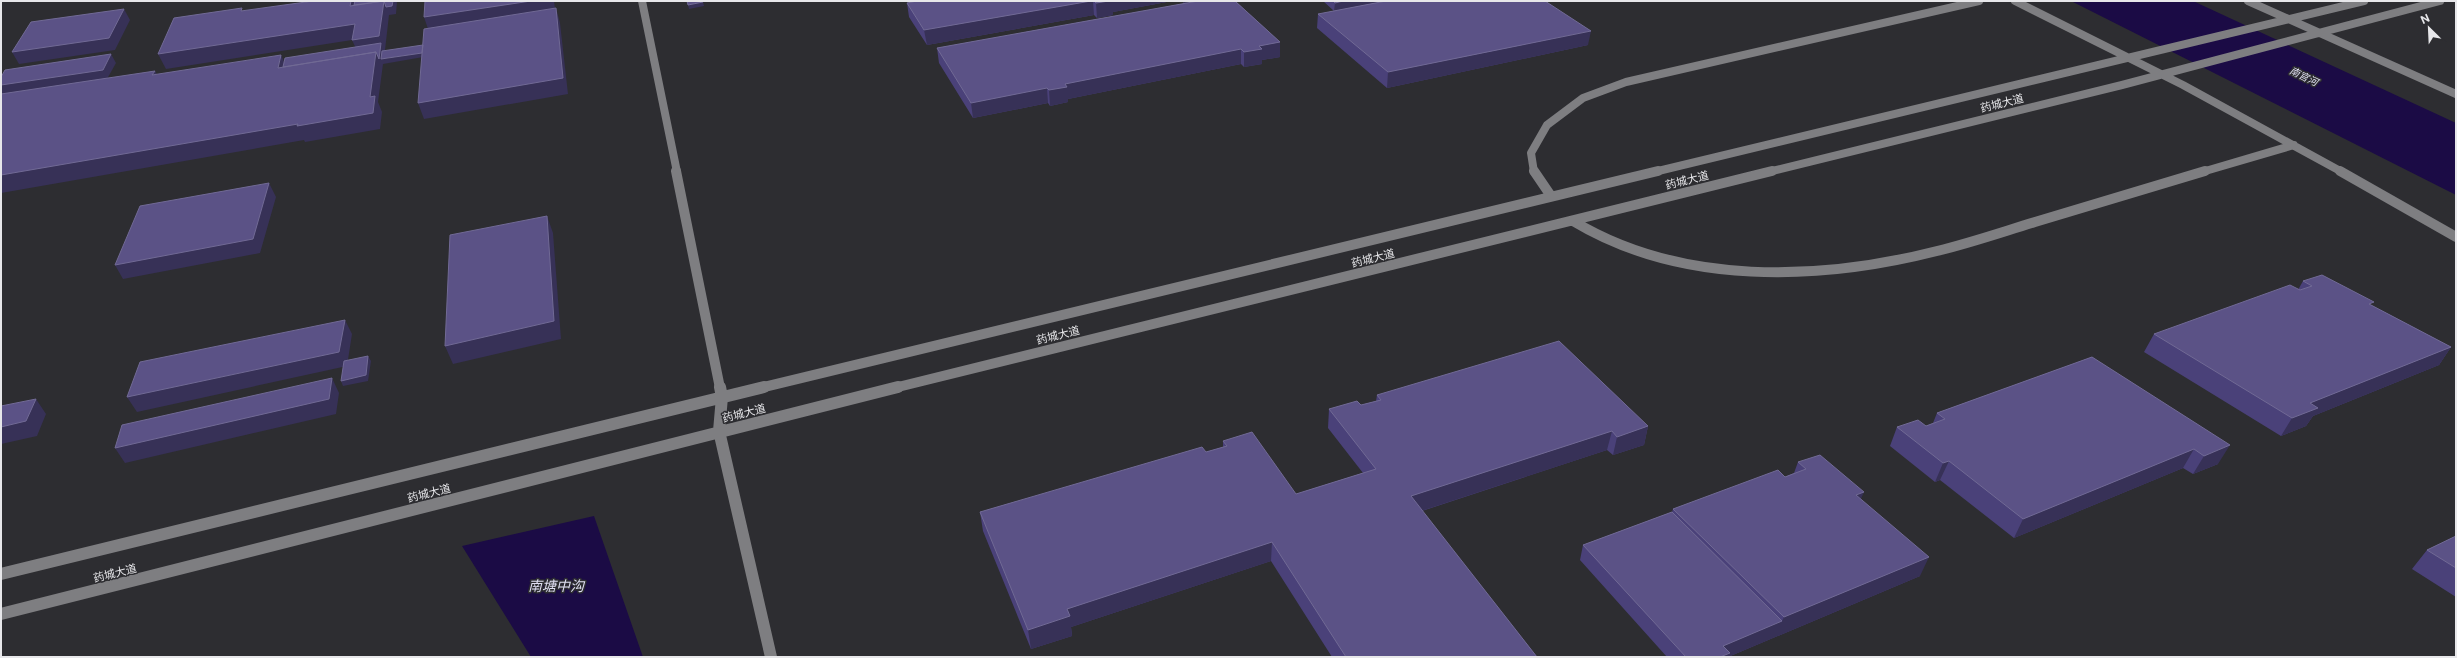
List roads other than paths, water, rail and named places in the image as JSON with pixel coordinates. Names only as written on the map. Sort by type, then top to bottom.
[{"type":"main road","points":[[642,1],[722,397],[719,432],[771,657]]},
{"type":"main road","points":[[1551,196],[1534,174],[1531,153],[1548,125],[1583,98],[1626,82],[1979,1]]},
{"type":"main road","points":[[2015,1],[2090,36],[2294,144],[2456,237]]},
{"type":"main road","points":[[2248,1],[2456,94]]},
{"type":"main road","name":"药城大道","points":[[1,574],[722,397],[2090,66],[2332,10],[2364,1]]},
{"type":"main road","name":"药城大道","points":[[1,614],[719,432],[2122,85],[2362,23],[2440,1]]},
{"type":"main road","points":[[1573,221],[1601,238],[1642,253],[1684,264],[1745,271],[1801,273],[1874,264],[1937,251],[2294,144]]},
{"type":"water","name":"南官河","points":[[2071,1],[2193,1],[2456,123],[2456,195]]},
{"type":"water","name":"南塘中沟","points":[[594,516],[643,657],[531,657],[462,546]]}]
